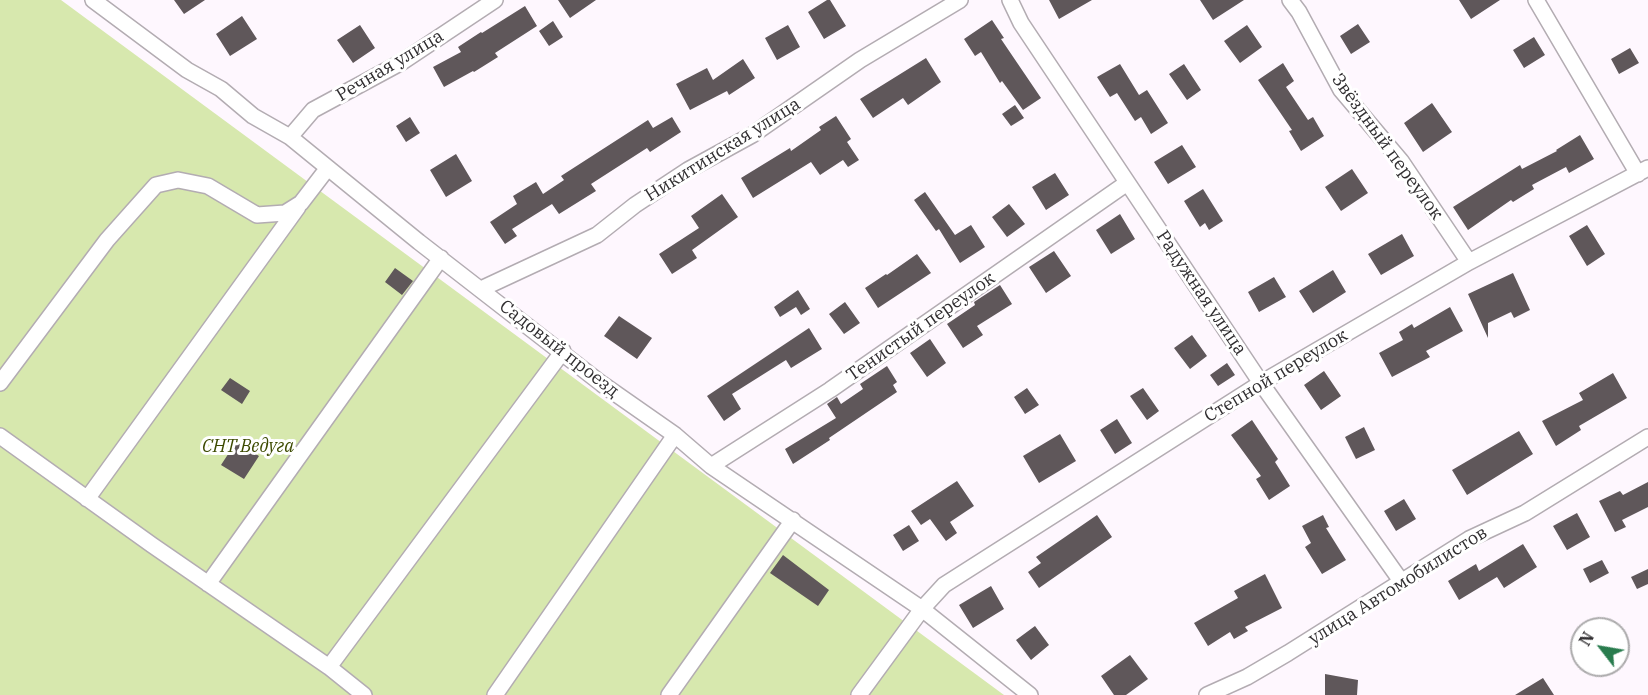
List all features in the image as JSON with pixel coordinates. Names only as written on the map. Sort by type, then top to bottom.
[{"type":"street","name":"Садовый проезд","points":[[93,0],[187,70],[221,89],[253,116],[290,137],[327,169],[563,351],[602,384],[675,435],[711,466],[922,609],[1030,695]]},
{"type":"street","name":"Речная улица","points":[[290,137],[313,110],[402,62],[495,0]]},
{"type":"street","name":"Никитинская улица","points":[[481,289],[597,235],[635,205],[688,170],[752,135],[860,60],[960,0]]},
{"type":"street","name":"Радужная улица","points":[[1010,0],[1021,23],[1261,383],[1401,580]]},
{"type":"street","name":"Звёздный переулок","points":[[1290,0],[1299,12],[1341,90],[1401,161],[1469,262]]},
{"type":"street","points":[[1536,0],[1643,171]]},
{"type":"street","points":[[87,499],[327,169]]},
{"type":"street","name":"Степной переулок","points":[[859,695],[922,609],[944,585],[1261,383],[1469,262],[1643,171]]},
{"type":"street","points":[[0,383],[107,240],[156,184],[178,180],[208,186],[257,215],[285,213],[301,202]]},
{"type":"street","name":"Тенистый переулок","points":[[711,466],[830,390],[1127,183]]},
{"type":"street","points":[[208,584],[441,258]]},
{"type":"street","points":[[328,667],[563,351]]},
{"type":"street","points":[[495,695],[675,435]]},
{"type":"street","points":[[0,436],[328,667],[364,695]]},
{"type":"street","name":"улица Автомобилистов","points":[[1207,695],[1247,677],[1297,648],[1469,539],[1525,513],[1648,437]]},
{"type":"street","points":[[669,695],[793,520]]},
{"type":"green space","name":"СНТ Ведуга","points":[[0,0],[61,0],[1004,695],[0,695]]},
{"type":"building","points":[[174,0],[205,0],[184,14]]},
{"type":"building","points":[[558,0],[596,0],[570,18]]},
{"type":"building","points":[[830,0],[846,26],[824,39],[808,12]]},
{"type":"building","points":[[1049,0],[1092,0],[1059,19]]},
{"type":"building","points":[[1200,0],[1244,0],[1213,20]]},
{"type":"building","points":[[1459,0],[1500,0],[1471,19]]},
{"type":"building","points":[[525,6],[537,26],[495,53],[498,57],[444,87],[433,67],[461,52],[458,47]]},
{"type":"building","points":[[242,16],[257,39],[230,56],[216,34]]},
{"type":"building","points":[[992,20],[1004,38],[1001,39],[1041,98],[1023,110],[1002,81],[1000,83],[981,52],[975,56],[964,39]]},
{"type":"building","points":[[553,21],[563,37],[549,46],[539,31]]},
{"type":"building","points":[[1358,24],[1370,42],[1351,54],[1340,36]]},
{"type":"building","points":[[360,25],[375,48],[353,63],[337,40]]},
{"type":"building","points":[[788,25],[800,47],[777,60],[765,38]]},
{"type":"building","points":[[1247,25],[1262,47],[1240,63],[1224,41]]},
{"type":"building","points":[[1534,37],[1545,55],[1524,68],[1513,50]]},
{"type":"building","points":[[1630,48],[1639,63],[1619,74],[1611,59]]},
{"type":"building","points":[[926,58],[941,82],[908,105],[903,98],[873,118],[860,99]]},
{"type":"building","points":[[743,59],[755,78],[729,95],[727,91],[690,110],[676,84],[707,68],[713,80]]},
{"type":"building","points":[[1283,63],[1294,81],[1286,87],[1308,120],[1313,117],[1324,136],[1301,151],[1289,131],[1292,130],[1258,80]]},
{"type":"building","points":[[1120,64],[1139,95],[1147,90],[1168,123],[1151,134],[1141,117],[1135,121],[1117,93],[1110,97],[1097,77]]},
{"type":"building","points":[[1184,64],[1201,90],[1187,100],[1169,74]]},
{"type":"building","points":[[1432,103],[1452,132],[1423,152],[1404,123]]},
{"type":"building","points":[[1015,105],[1024,118],[1011,126],[1002,114]]},
{"type":"building","points":[[836,116],[851,139],[847,142],[859,160],[848,167],[843,160],[820,175],[811,162],[753,198],[741,178],[790,148],[791,151],[821,130],[819,127]]},
{"type":"building","points":[[410,117],[420,133],[406,142],[396,126]]},
{"type":"building","points":[[672,117],[681,132],[650,152],[647,148],[591,184],[596,191],[559,214],[552,204],[512,229],[517,236],[505,244],[490,222],[517,204],[513,196],[536,182],[543,194],[564,180],[561,176],[648,120],[653,128]]},
{"type":"building","points":[[1580,135],[1594,159],[1569,173],[1566,167],[1532,185],[1534,189],[1513,202],[1511,200],[1468,230],[1453,207],[1520,165],[1522,169],[1557,151]]},
{"type":"building","points":[[1182,145],[1196,167],[1168,184],[1154,162]]},
{"type":"building","points":[[456,154],[472,181],[446,197],[430,170]]},
{"type":"building","points":[[1352,169],[1368,193],[1341,211],[1325,187]]},
{"type":"building","points":[[1055,173],[1069,195],[1046,210],[1032,187]]},
{"type":"building","points":[[1203,189],[1223,221],[1209,230],[1205,223],[1200,227],[1184,201]]},
{"type":"building","points":[[925,192],[955,235],[971,225],[985,247],[960,263],[939,229],[936,231],[914,200]]},
{"type":"building","points":[[722,194],[738,217],[692,250],[697,258],[672,274],[659,254],[699,228],[691,216]]},
{"type":"building","points":[[1009,204],[1025,224],[1007,237],[992,217]]},
{"type":"building","points":[[1120,214],[1135,239],[1111,254],[1096,230]]},
{"type":"building","points":[[1587,225],[1605,254],[1587,266],[1569,236]]},
{"type":"building","points":[[1402,234],[1414,256],[1381,275],[1368,254]]},
{"type":"building","points":[[1054,251],[1071,276],[1046,293],[1029,267]]},
{"type":"building","points":[[917,254],[931,273],[878,308],[865,288]]},
{"type":"building","points":[[395,268],[413,281],[402,295],[385,282]]},
{"type":"building","points":[[1333,270],[1346,292],[1313,313],[1299,291]]},
{"type":"building","points":[[1513,273],[1530,310],[1514,318],[1511,312],[1488,323],[1488,338],[1468,294]]},
{"type":"building","points":[[1274,277],[1286,297],[1259,312],[1248,292]]},
{"type":"building","points":[[1000,285],[1012,304],[977,326],[983,335],[963,348],[947,324]]},
{"type":"building","points":[[798,290],[810,309],[801,315],[796,307],[780,317],[774,307]]},
{"type":"building","points":[[845,302],[860,323],[844,334],[829,314]]},
{"type":"building","points":[[1450,307],[1463,331],[1426,351],[1430,357],[1392,377],[1379,353],[1403,340],[1399,332],[1412,324],[1414,328]]},
{"type":"building","points":[[619,316],[652,338],[637,359],[604,336]]},
{"type":"building","points":[[809,328],[822,349],[791,368],[786,360],[732,394],[741,409],[724,421],[707,396]]},
{"type":"building","points":[[1192,335],[1207,356],[1190,369],[1174,348]]},
{"type":"building","points":[[930,339],[946,363],[927,377],[910,353]]},
{"type":"building","points":[[1227,363],[1235,375],[1218,386],[1210,375]]},
{"type":"building","points":[[887,366],[897,382],[893,385],[897,392],[793,464],[785,449],[836,418],[827,404],[837,397],[841,404],[863,389],[860,384]]},
{"type":"building","points":[[1324,371],[1341,396],[1321,410],[1304,385]]},
{"type":"building","points":[[1613,373],[1627,398],[1579,426],[1581,430],[1556,446],[1542,421],[1583,400],[1579,393]]},
{"type":"building","points":[[230,378],[250,391],[242,404],[221,390]]},
{"type":"building","points":[[1027,388],[1039,405],[1025,414],[1014,397]]},
{"type":"building","points":[[1143,388],[1159,411],[1147,420],[1130,396]]},
{"type":"building","points":[[1117,419],[1132,443],[1115,454],[1100,430]]},
{"type":"building","points":[[1252,420],[1278,459],[1275,462],[1290,486],[1269,500],[1256,479],[1261,476],[1231,435]]},
{"type":"building","points":[[1364,427],[1375,450],[1356,459],[1345,437]]},
{"type":"building","points":[[1519,431],[1533,454],[1467,495],[1452,470]]},
{"type":"building","points":[[1060,434],[1076,461],[1039,483],[1023,456]]},
{"type":"building","points":[[236,442],[259,456],[244,479],[221,465]]},
{"type":"building","points":[[957,481],[974,506],[950,522],[957,533],[946,541],[930,519],[921,525],[911,511]]},
{"type":"building","points":[[1648,482],[1648,507],[1622,520],[1626,527],[1615,532],[1599,501],[1620,491],[1623,495]]},
{"type":"building","points":[[1404,499],[1416,519],[1396,531],[1384,511]]},
{"type":"building","points":[[1577,513],[1590,537],[1567,550],[1553,526]]},
{"type":"building","points":[[1097,515],[1112,537],[1039,588],[1028,572],[1041,563],[1036,557]]},
{"type":"building","points":[[1323,515],[1329,527],[1326,528],[1346,560],[1322,574],[1305,547],[1311,543],[1302,526]]},
{"type":"building","points":[[909,525],[919,541],[903,551],[893,535]]},
{"type":"building","points":[[1523,544],[1537,567],[1504,588],[1497,577],[1459,600],[1448,581],[1476,564],[1479,571]]},
{"type":"building","points":[[783,555],[829,590],[818,606],[770,573]]},
{"type":"building","points":[[1602,560],[1609,573],[1590,583],[1583,569]]},
{"type":"building","points":[[1648,569],[1648,584],[1637,589],[1631,577]]},
{"type":"building","points":[[1265,574],[1282,608],[1245,627],[1248,631],[1234,639],[1230,632],[1208,646],[1194,623],[1238,598],[1234,591]]},
{"type":"building","points":[[991,586],[1004,609],[973,628],[959,605]]},
{"type":"building","points":[[1035,626],[1049,645],[1031,660],[1016,640]]},
{"type":"building","points":[[1130,655],[1148,679],[1126,695],[1114,695],[1101,676]]},
{"type":"building","points":[[1325,674],[1358,680],[1357,695],[1325,695]]},
{"type":"building","points":[[1543,678],[1554,695],[1515,695]]}]
